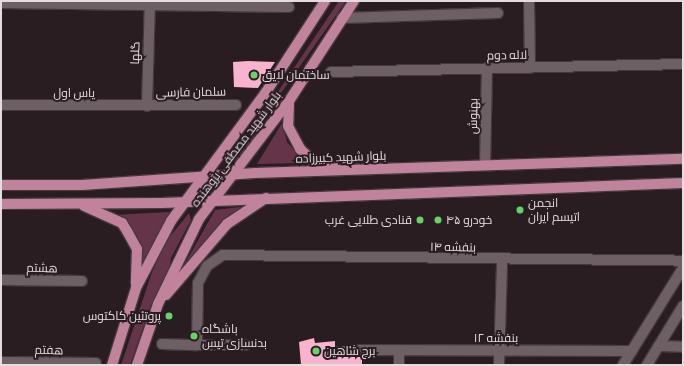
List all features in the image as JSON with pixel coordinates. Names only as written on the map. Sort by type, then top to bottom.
[{"type":"main road","name":"بلوار شهید مصطفی پژوهنده","points":[[112,365],[136,288],[183,202],[266,92],[325,1]]},
{"type":"main road","name":"بلوار شهید مصطفی پژوهنده","points":[[137,365],[158,304],[212,200],[289,102],[354,1]]},
{"type":"main road","points":[[289,102],[288,126],[300,149],[312,160],[353,170]]},
{"type":"main road","name":"بلوار شهید کبیرزاده","points":[[1,185],[82,185],[233,175],[683,159]]},
{"type":"main road","points":[[1,204],[183,202],[683,183]]},
{"type":"main road","points":[[158,304],[227,224],[267,198]]},
{"type":"main road","points":[[80,204],[122,223],[138,254],[136,288]]},
{"type":"street","points":[[529,1],[530,68]]},
{"type":"street","points":[[1,3],[150,3],[289,7]]},
{"type":"street","name":"گلها","points":[[147,106],[150,3]]},
{"type":"street","points":[[342,18],[498,14]]},
{"type":"street","name":"لاله دوم","points":[[331,72],[683,64]]},
{"type":"street","name":"بهنوش","points":[[485,165],[487,68]]},
{"type":"street","name":"یاس اول","points":[[1,105],[147,106]]},
{"type":"street","name":"سلمان فارسی","points":[[147,106],[236,105]]},
{"type":"street","points":[[672,183],[683,188]]},
{"type":"street","name":"بنفشه ۱۴","points":[[197,345],[198,283],[207,266],[223,256],[502,261],[683,261]]},
{"type":"street","points":[[499,365],[502,261]]},
{"type":"street","points":[[623,365],[683,268]]},
{"type":"street","name":"هشتم","points":[[1,280],[82,281]]},
{"type":"street","points":[[647,365],[683,306]]},
{"type":"street","points":[[162,344],[245,345]]},
{"type":"street","points":[[659,346],[683,347]]},
{"type":"street","name":"بنفشه ۱۲","points":[[359,350],[632,351]]},
{"type":"street","points":[[399,350],[399,365]]},
{"type":"street","name":"هفتم","points":[[1,362],[96,363]]},
{"type":"shaded area","points":[[339,1],[346,1],[281,93],[247,150],[237,161],[232,160]]},
{"type":"shaded area","points":[[282,123],[287,142],[306,163],[257,164]]},
{"type":"shaded area","points":[[248,206],[174,283],[215,210]]},
{"type":"shaded area","points":[[170,212],[140,272],[141,259],[112,215]]},
{"type":"shaded area","points":[[189,213],[191,220],[171,258],[168,283],[151,305],[130,365],[121,365],[152,272],[167,240]]},
{"type":"building","name":"ساختمان لایق","points":[[233,62],[275,62],[258,88],[234,87]]},
{"type":"building","name":"برج شاهین","points":[[314,338],[315,343],[335,341],[335,347],[354,346],[353,353],[362,357],[362,364],[301,365],[299,342]]},
{"type":"place","name":"ساختمان لایق","points":[[254,75]]},
{"type":"place","name":"انجمن اتیسم ایران","points":[[520,210]]},
{"type":"place","name":"قنادی طلایی غرب","points":[[420,220]]},
{"type":"place","name":"خودرو ۴۵","points":[[438,220]]},
{"type":"place","name":"پروتئین کاکتوس","points":[[169,316]]},
{"type":"place","name":"باشگاه بدنسازی تیس","points":[[194,336]]},
{"type":"place","name":"برج شاهین","points":[[316,351]]}]
